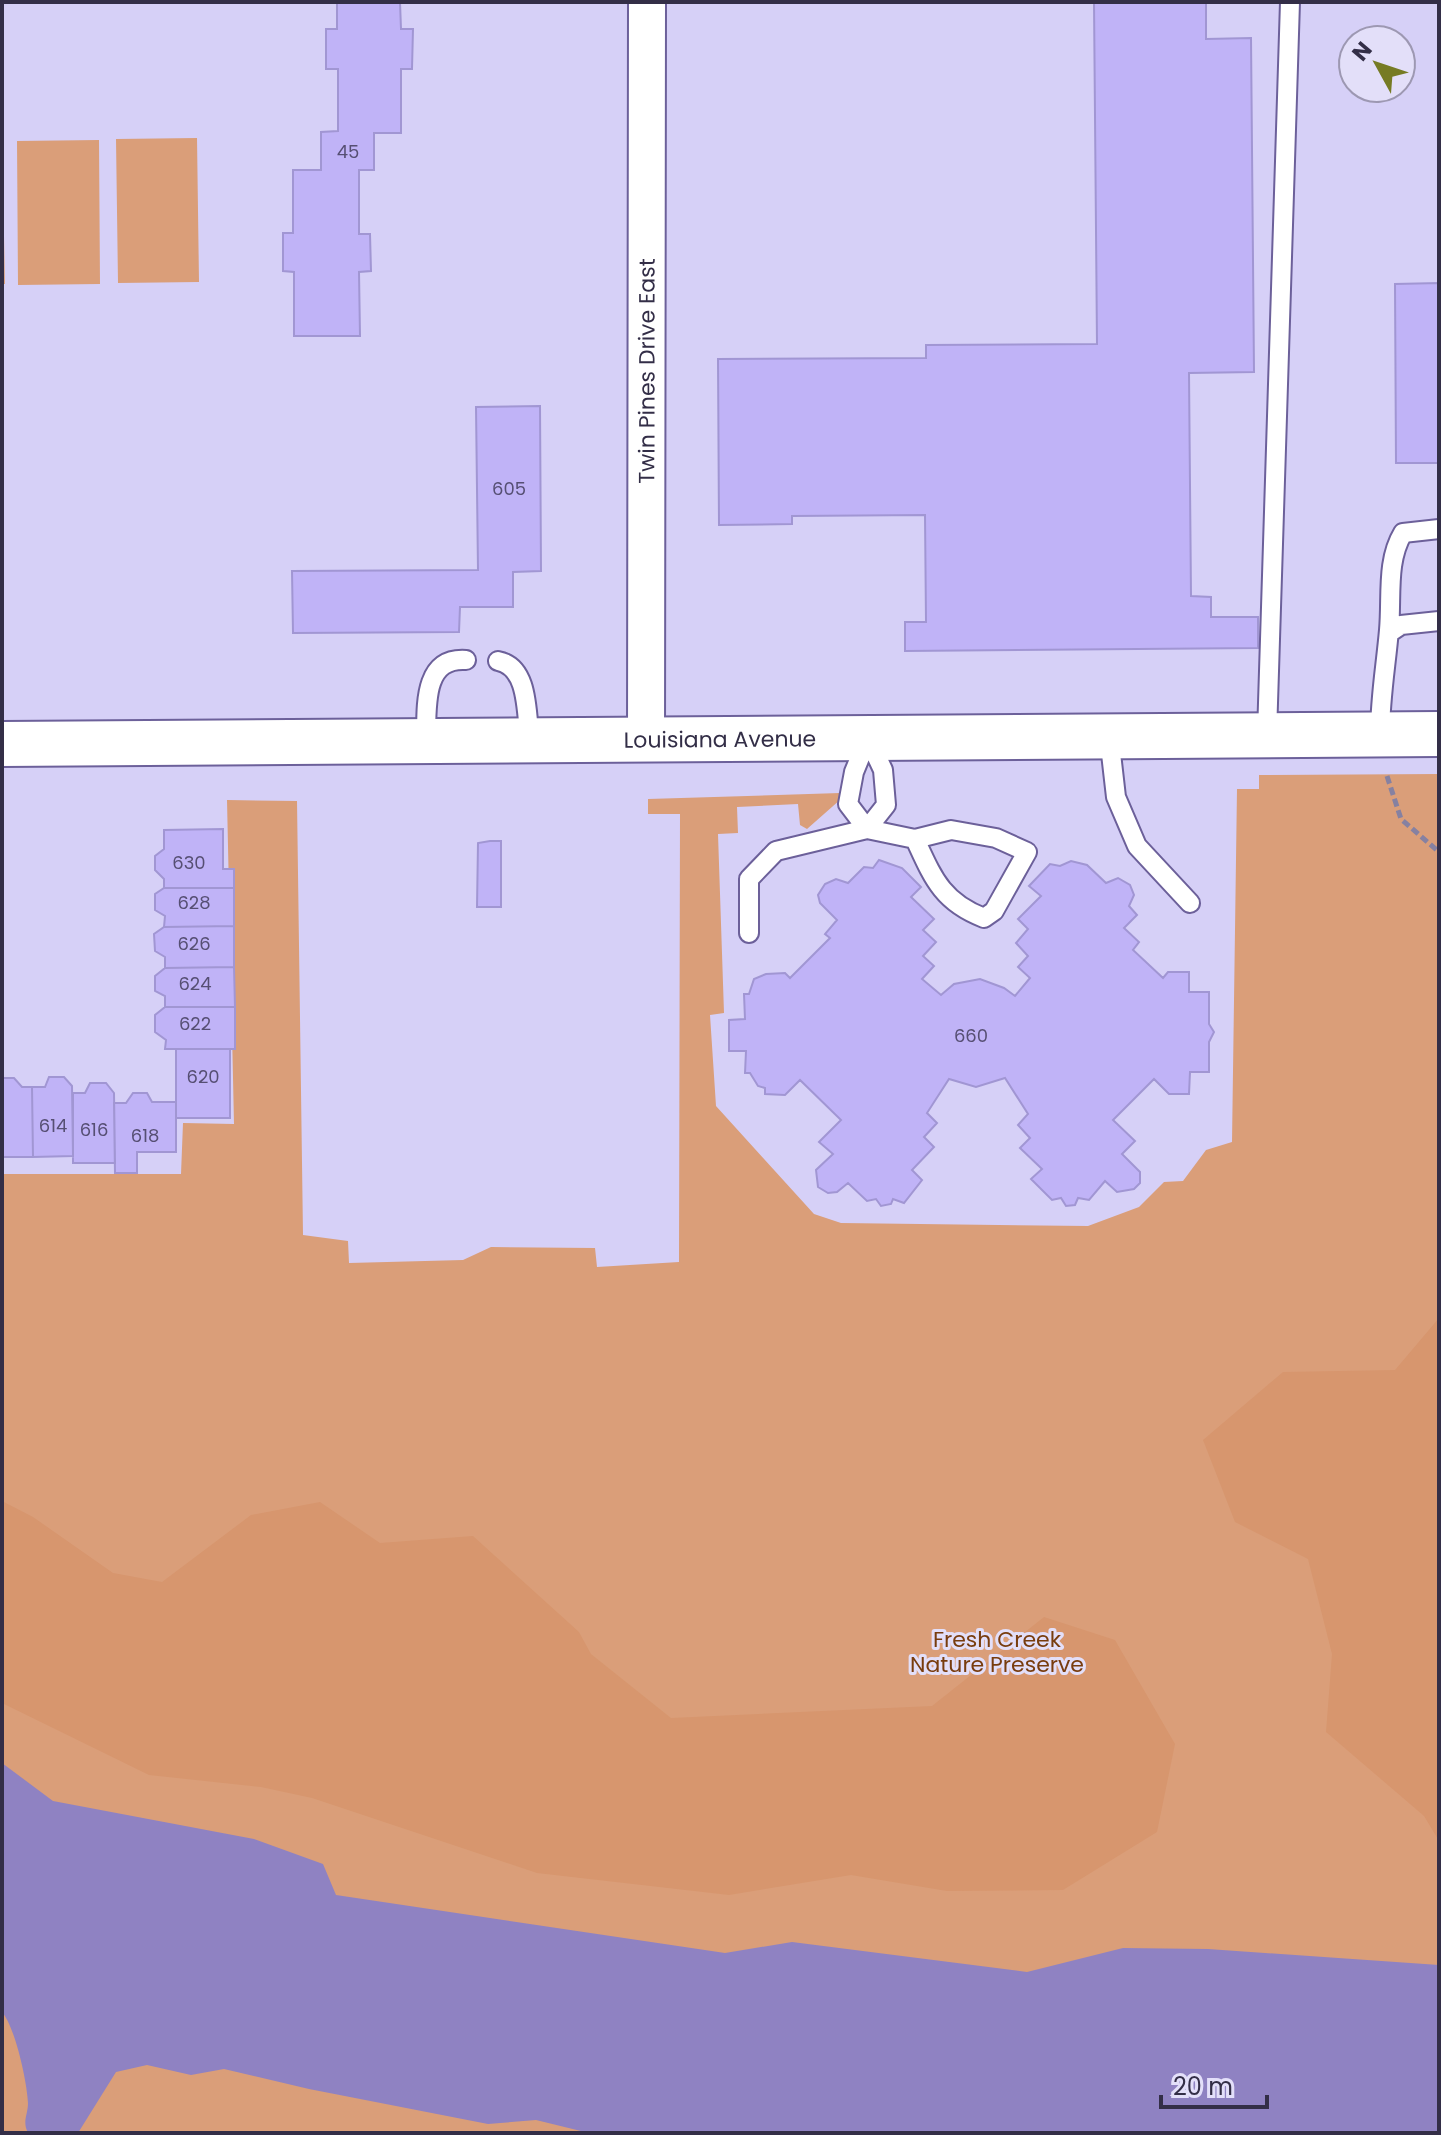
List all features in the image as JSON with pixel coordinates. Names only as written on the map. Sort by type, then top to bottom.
[{"type":"street","name":"Twin Pines Drive East","points":[[646,741],[647,2]]},
{"type":"street","name":"Louisiana Avenue","points":[[2,744],[1439,734]]},
{"type":"lane","points":[[1267,735],[1290,2]]},
{"type":"lane","points":[[1380,734],[1380,690],[1389,633],[1394,549],[1403,533],[1439,529]]},
{"type":"lane","points":[[1389,633],[1401,625],[1439,621]]},
{"type":"lane","points":[[426,743],[428,684],[439,669],[466,660]]},
{"type":"lane","points":[[498,661],[516,670],[522,684],[530,742]]},
{"type":"lane","points":[[1109,736],[1116,797],[1137,846],[1190,903]]},
{"type":"lane","points":[[867,829],[886,805],[883,770],[868,738]]},
{"type":"lane","points":[[867,829],[848,804],[854,772],[868,738]]},
{"type":"lane","points":[[749,933],[749,879],[776,851],[867,829],[915,839],[951,830],[996,838],[1027,852],[994,911],[984,918],[957,908],[932,875],[915,839]]},
{"type":"path","points":[[1387,776],[1401,819],[1439,852]]},
{"type":"green space","points":[[197,138],[199,282],[118,283],[116,139]]},
{"type":"green space","points":[[2,140],[5,284],[2,284]]},
{"type":"green space","points":[[99,140],[100,284],[18,285],[17,141]]},
{"type":"green space","name":"Fresh Creek Nature Preserve","points":[[1439,774],[1439,1996],[1019,1998],[321,1915],[2,1795],[2,1174],[181,1174],[183,1123],[234,1124],[227,800],[297,801],[303,1235],[348,1241],[349,1263],[463,1260],[491,1247],[595,1248],[597,1267],[679,1262],[680,814],[648,814],[648,799],[840,793],[841,799],[807,829],[800,825],[798,804],[737,807],[738,833],[718,834],[724,1013],[710,1015],[716,1106],[814,1214],[841,1223],[1088,1226],[1139,1207],[1164,1182],[1183,1181],[1206,1150],[1232,1142],[1237,789],[1259,789],[1259,775]]},
{"type":"green space","points":[[2,1971],[125,2017],[796,2133],[2,2133]]},
{"type":"shaded area","points":[[1439,1318],[1439,1841],[1424,1816],[1326,1732],[1332,1654],[1308,1559],[1235,1522],[1203,1440],[1283,1372],[1395,1370]]},
{"type":"shaded area","points":[[2,1501],[33,1517],[113,1573],[162,1582],[251,1515],[320,1502],[380,1543],[473,1536],[579,1632],[591,1654],[671,1718],[932,1706],[1044,1617],[1115,1640],[1175,1744],[1157,1832],[1063,1890],[947,1891],[851,1875],[729,1895],[537,1873],[312,1798],[261,1787],[149,1775],[2,1703]]},
{"type":"shaded area","points":[[2,1763],[53,1801],[254,1839],[323,1864],[336,1895],[725,1953],[792,1942],[1027,1972],[1123,1948],[1208,1949],[1439,1965],[1439,2133],[589,2133],[536,2120],[488,2124],[224,2069],[191,2075],[147,2065],[116,2072],[78,2133],[28,2133],[23,2068],[16,2042],[2,2012]]},
{"type":"building","points":[[337,2],[400,2],[401,29],[413,29],[412,69],[401,69],[401,133],[374,133],[374,170],[359,170],[359,234],[370,234],[371,271],[359,272],[360,336],[294,336],[294,272],[283,271],[283,233],[293,233],[293,170],[321,170],[321,132],[338,131],[338,69],[326,69],[326,29],[337,29]]},
{"type":"building","points":[[1094,2],[1206,2],[1206,39],[1251,38],[1254,372],[1189,373],[1191,596],[1211,597],[1211,617],[1258,617],[1258,648],[905,651],[905,622],[926,622],[925,515],[792,516],[792,524],[719,525],[718,359],[926,358],[926,345],[1097,344]]},
{"type":"building","points":[[1439,283],[1439,463],[1396,463],[1395,284]]},
{"type":"building","points":[[540,406],[541,571],[513,572],[513,607],[460,607],[459,632],[293,633],[292,571],[478,570],[476,407]]},
{"type":"building","points":[[223,829],[223,869],[234,869],[234,888],[164,888],[164,879],[155,870],[155,856],[164,849],[164,830]]},
{"type":"building","points":[[501,841],[501,907],[477,907],[478,843]]},
{"type":"building","points":[[879,860],[902,868],[921,887],[911,897],[934,919],[923,930],[936,942],[923,956],[934,966],[922,979],[941,995],[954,984],[980,979],[1015,996],[1030,978],[1018,967],[1028,956],[1016,943],[1028,929],[1018,919],[1041,896],[1029,886],[1050,864],[1060,866],[1071,861],[1087,865],[1106,883],[1118,878],[1130,885],[1134,895],[1129,906],[1137,915],[1124,928],[1139,942],[1133,950],[1163,978],[1168,972],[1189,972],[1189,992],[1209,992],[1209,1024],[1214,1032],[1209,1042],[1209,1072],[1190,1072],[1189,1094],[1169,1094],[1154,1079],[1113,1120],[1135,1141],[1122,1154],[1140,1172],[1140,1183],[1134,1189],[1117,1192],[1105,1181],[1089,1200],[1078,1198],[1075,1205],[1066,1206],[1061,1198],[1052,1200],[1031,1179],[1042,1169],[1020,1148],[1030,1138],[1018,1125],[1028,1114],[1005,1078],[976,1087],[949,1079],[927,1113],[937,1123],[924,1137],[934,1147],[912,1170],[922,1180],[904,1203],[893,1199],[891,1204],[881,1206],[876,1199],[867,1201],[848,1183],[837,1192],[828,1193],[818,1187],[816,1170],[833,1154],[819,1142],[841,1120],[800,1080],[785,1095],[765,1094],[765,1088],[758,1086],[750,1073],[745,1073],[746,1051],[729,1051],[729,1020],[745,1019],[744,994],[749,994],[754,979],[766,974],[785,973],[790,978],[830,938],[825,934],[837,920],[820,903],[818,895],[825,884],[836,879],[848,883],[864,867],[873,868]]},
{"type":"building","points":[[164,888],[234,888],[234,926],[164,927],[165,916],[155,910],[155,894]]},
{"type":"building","points":[[234,926],[234,967],[165,968],[165,957],[155,951],[154,934],[164,927]]},
{"type":"building","points":[[234,967],[235,1007],[165,1007],[165,996],[155,991],[155,976],[165,968]]},
{"type":"building","points":[[165,1007],[235,1007],[235,1049],[165,1049],[166,1040],[155,1032],[155,1015]]},
{"type":"building","points":[[176,1049],[230,1049],[230,1118],[176,1118]]},
{"type":"building","points":[[49,1077],[64,1077],[72,1086],[73,1156],[33,1157],[32,1087],[45,1087]]},
{"type":"building","points":[[2,1078],[14,1078],[22,1087],[32,1087],[33,1157],[2,1157]]},
{"type":"building","points":[[90,1083],[106,1083],[114,1093],[115,1163],[73,1163],[73,1093],[85,1093]]},
{"type":"building","points":[[133,1093],[147,1093],[152,1102],[176,1102],[176,1152],[137,1152],[137,1173],[115,1173],[114,1103],[126,1103]]}]
